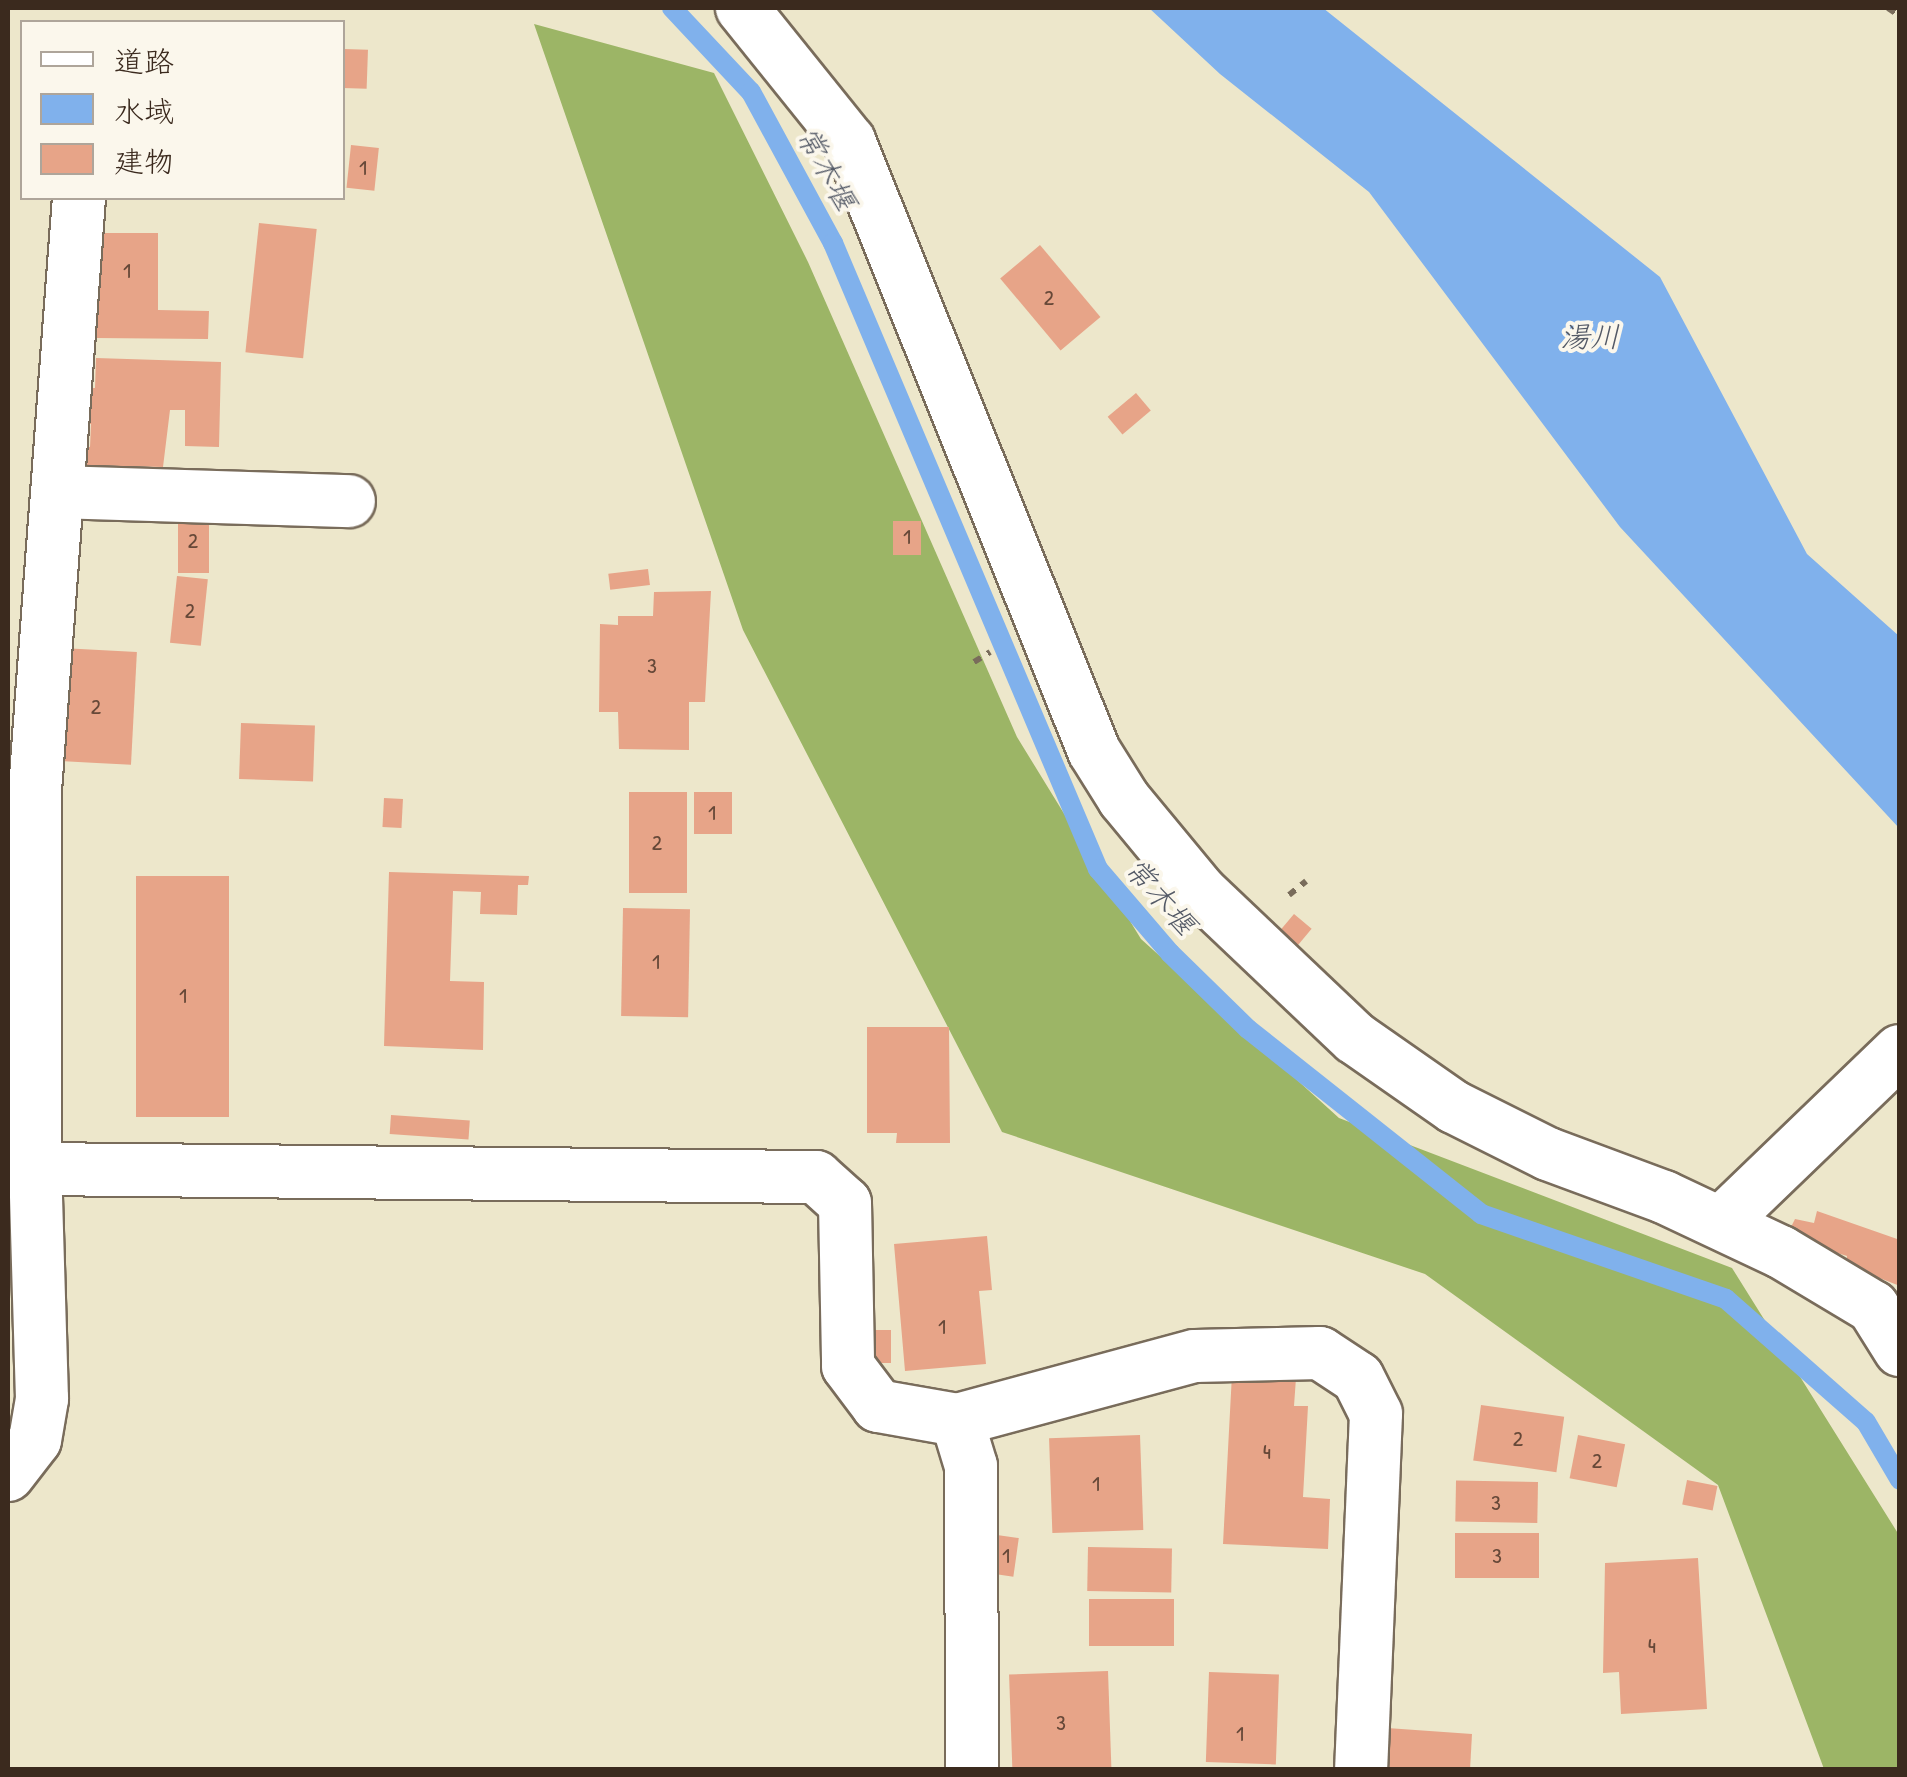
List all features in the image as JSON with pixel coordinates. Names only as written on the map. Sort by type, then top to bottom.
[{"type":"street","points":[[742,8],[856,156],[1094,750],[1136,815],[1200,892],[1355,1038],[1470,1114],[1721,1223],[1873,1306],[1900,1350]]},
{"type":"street","points":[[8,1475],[35,1440],[42,1399],[21,1170],[36,790],[79,200]]},
{"type":"street","points":[[60,492],[349,501]]},
{"type":"street","points":[[1721,1223],[1900,1051]]},
{"type":"street","points":[[21,1170],[816,1177],[845,1202],[848,1366],[878,1406],[957,1420],[1195,1356],[1320,1353],[1358,1378],[1376,1414],[1362,1770]]},
{"type":"street","points":[[957,1420],[971,1466],[972,1770]]},
{"type":"path","points":[[1888,8],[1900,16]]},
{"type":"path","points":[[974,662],[987,654]]},
{"type":"green space","points":[[534,24],[714,73],[808,262],[1017,737],[1141,939],[1339,1118],[1732,1268],[1899,1535],[1899,1769],[1824,1769],[1718,1485],[1425,1274],[1002,1132],[743,630]]},
{"type":"water","name":"湯川","points":[[1149,8],[1323,8],[1660,277],[1807,554],[1899,636],[1899,828],[1620,527],[1369,192],[1220,74]]},
{"type":"building","points":[[345,49],[368,50],[367,89],[345,88]]},
{"type":"building","points":[[351,145],[379,148],[374,191],[347,188]]},
{"type":"building","points":[[259,223],[317,229],[303,358],[245,352]]},
{"type":"building","points":[[96,233],[158,233],[158,310],[209,311],[208,339],[95,338]]},
{"type":"building","points":[[1040,245],[1100,317],[1061,350],[1000,278]]},
{"type":"building","points":[[96,358],[221,362],[219,447],[185,446],[185,410],[170,410],[163,467],[82,465],[82,447],[90,447],[91,424],[82,423],[84,388],[95,388]]},
{"type":"building","points":[[1136,393],[1151,411],[1122,434],[1108,417]]},
{"type":"building","points":[[178,509],[209,509],[209,573],[178,573]]},
{"type":"building","points":[[893,521],[921,521],[921,555],[893,555]]},
{"type":"building","points":[[648,569],[650,585],[610,590],[608,574]]},
{"type":"building","points":[[177,576],[208,579],[201,646],[170,643]]},
{"type":"building","points":[[711,591],[705,702],[689,702],[689,750],[619,749],[618,712],[599,712],[600,624],[618,625],[618,616],[653,616],[654,592]]},
{"type":"building","points":[[61,648],[137,652],[131,765],[55,761]]},
{"type":"building","points":[[241,723],[315,726],[313,782],[239,779]]},
{"type":"building","points":[[629,792],[687,792],[687,893],[629,893]]},
{"type":"building","points":[[694,792],[732,792],[732,834],[694,834]]},
{"type":"building","points":[[384,798],[403,799],[401,828],[382,827]]},
{"type":"building","points":[[389,872],[529,876],[528,885],[518,885],[517,915],[480,914],[481,892],[453,891],[450,981],[484,982],[483,1050],[384,1046]]},
{"type":"building","points":[[136,876],[229,876],[229,1117],[136,1117]]},
{"type":"building","points":[[623,908],[690,909],[688,1017],[621,1016]]},
{"type":"building","points":[[1294,914],[1312,929],[1297,946],[1279,932]]},
{"type":"building","points":[[867,1027],[949,1027],[950,1143],[896,1143],[897,1133],[867,1133]]},
{"type":"building","points":[[391,1115],[470,1121],[468,1139],[390,1134]]},
{"type":"building","points":[[1817,1211],[1900,1240],[1900,1286],[1846,1265],[1847,1256],[1786,1237],[1795,1219],[1814,1223]]},
{"type":"building","points":[[987,1236],[992,1290],[979,1291],[986,1364],[905,1371],[894,1244]]},
{"type":"building","points":[[873,1330],[891,1330],[891,1363],[873,1363]]},
{"type":"building","points":[[1232,1374],[1296,1378],[1294,1406],[1308,1406],[1303,1497],[1330,1499],[1328,1549],[1223,1544]]},
{"type":"building","points":[[1481,1405],[1564,1417],[1556,1472],[1473,1460]]},
{"type":"building","points":[[1140,1435],[1143,1530],[1052,1533],[1049,1438]]},
{"type":"building","points":[[1578,1435],[1625,1444],[1617,1487],[1570,1478]]},
{"type":"building","points":[[1687,1480],[1717,1486],[1713,1510],[1682,1505]]},
{"type":"building","points":[[1456,1481],[1538,1482],[1537,1523],[1455,1522]]},
{"type":"building","points":[[1455,1533],[1539,1533],[1539,1578],[1455,1578]]},
{"type":"building","points":[[997,1535],[1019,1538],[1013,1577],[992,1574]]},
{"type":"building","points":[[1088,1547],[1172,1548],[1171,1592],[1087,1591]]},
{"type":"building","points":[[1698,1558],[1707,1709],[1621,1714],[1619,1672],[1603,1673],[1605,1563]]},
{"type":"building","points":[[1089,1599],[1174,1599],[1174,1646],[1089,1646]]},
{"type":"building","points":[[1108,1671],[1111,1770],[1012,1770],[1009,1674]]},
{"type":"building","points":[[1209,1672],[1279,1674],[1276,1764],[1206,1762]]},
{"type":"building","points":[[1387,1728],[1472,1734],[1470,1770],[1384,1770]]},
{"type":"waterway","name":"常木堰","points":[[672,8],[751,92],[833,243],[1098,869],[1170,953],[1248,1029],[1481,1214],[1726,1299],[1866,1422],[1900,1480]]}]
